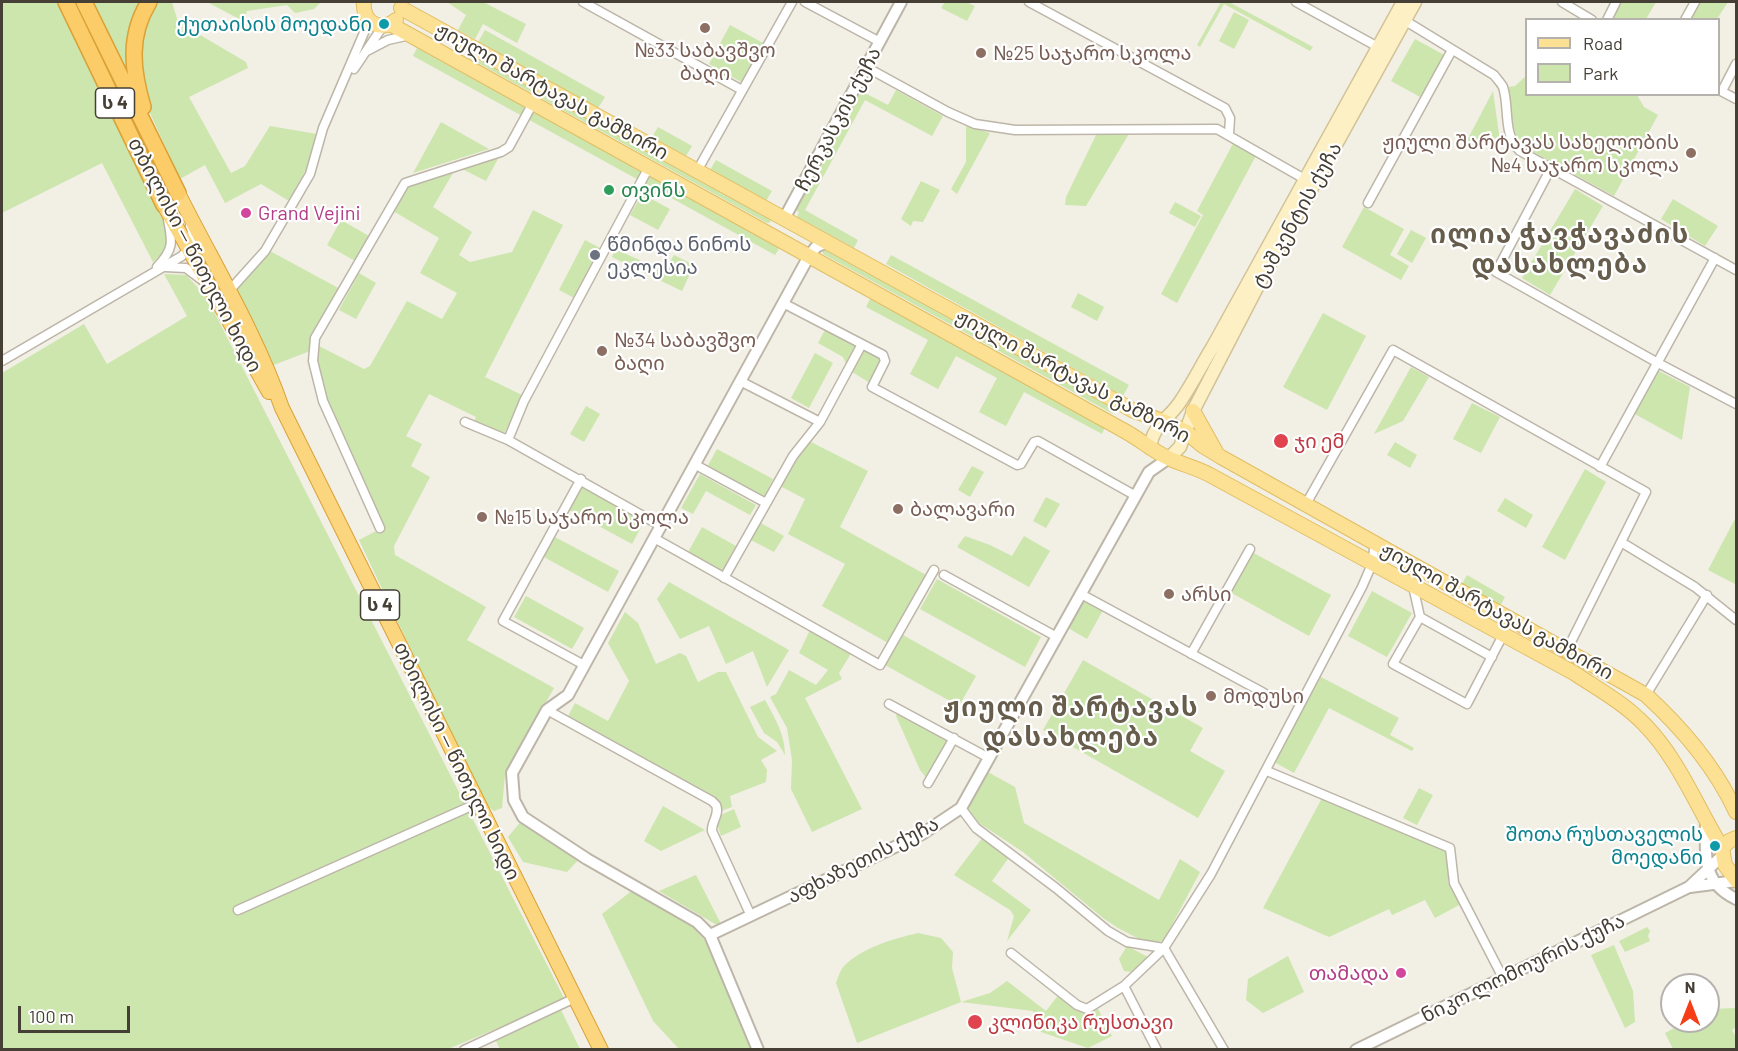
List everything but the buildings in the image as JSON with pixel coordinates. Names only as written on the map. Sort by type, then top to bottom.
[{"type":"highway","name":"თბილისი — წითელი ხიდი","points":[[66,2],[164,205],[266,388],[282,408]]},
{"type":"highway","name":"თბილისი — წითელი ხიდი","points":[[84,2],[229,291],[282,408],[601,1050]]},
{"type":"highway","points":[[149,2],[137,26],[132,61],[154,145]]},
{"type":"main road","name":"ტაშკენტის ქუჩა","points":[[1185,432],[1193,411],[1309,182],[1403,2]]},
{"type":"main road","name":"ტაშკენტის ქუჩა","points":[[1163,421],[1185,395],[1415,2]]},
{"type":"main road","points":[[361,4],[369,21],[376,25],[387,25],[398,18],[401,5]]},
{"type":"main road","name":"ჟიული შარტავას გამზირი","points":[[401,5],[1134,411],[1185,432],[1217,454],[1646,695],[1679,726],[1698,748],[1736,810]]},
{"type":"main road","name":"ჟიული შარტავას გამზირი","points":[[387,25],[410,35],[774,236],[1129,433],[1150,448],[1210,475],[1574,673],[1628,709],[1646,726],[1670,755],[1706,821]]},
{"type":"main road","points":[[1193,411],[1217,454]]},
{"type":"main road","points":[[1150,448],[1151,436],[1163,421]]},
{"type":"main road","points":[[1169,458],[1180,447],[1185,432]]},
{"type":"main road","points":[[1706,821],[1722,852],[1728,870],[1737,880]]},
{"type":"main road","points":[[1722,852],[1729,841],[1737,838]]},
{"type":"street","points":[[583,2],[742,90]]},
{"type":"street","points":[[697,171],[792,2]]},
{"type":"street","points":[[806,2],[880,42]]},
{"type":"street","name":"ჩერკასკის ქუჩა","points":[[774,236],[902,2]]},
{"type":"street","points":[[1029,2],[1225,108],[1230,118],[1228,134]]},
{"type":"street","points":[[1296,2],[1378,46]]},
{"type":"street","points":[[1562,2],[1589,18]]},
{"type":"street","points":[[1608,18],[1616,2]]},
{"type":"street","points":[[1685,18],[1695,2]]},
{"type":"street","points":[[1404,20],[1494,75],[1502,86],[1510,136],[1520,151],[1737,270]]},
{"type":"street","points":[[229,291],[265,251],[310,174],[323,128],[345,82],[369,21]]},
{"type":"street","points":[[345,82],[387,25]]},
{"type":"street","points":[[367,51],[388,40],[410,35]]},
{"type":"street","points":[[1368,203],[1452,50]]},
{"type":"street","points":[[1737,64],[1720,90],[1737,99]]},
{"type":"street","points":[[866,67],[948,112],[975,123],[1015,130],[1217,129],[1309,182]]},
{"type":"street","points":[[380,528],[323,401],[313,361],[315,338],[405,183],[501,152],[509,147],[533,103]]},
{"type":"street","points":[[508,440],[524,401],[649,167]]},
{"type":"street","points":[[1551,168],[1496,272],[1658,363],[1737,404]]},
{"type":"street","points":[[2,361],[182,256],[189,249],[193,236],[178,193]]},
{"type":"street","points":[[152,272],[166,257],[172,244],[164,205]]},
{"type":"street","points":[[808,232],[812,244],[809,256]]},
{"type":"street","points":[[758,1050],[710,934],[697,922],[572,849],[523,817],[514,800],[512,773],[547,710],[568,695],[809,256],[816,247],[827,242]]},
{"type":"street","points":[[1600,467],[1715,258]]},
{"type":"street","points":[[164,267],[186,268],[208,286]]},
{"type":"street","points":[[783,303],[886,358],[872,387],[1017,465],[1021,464],[1034,442],[1038,441],[1136,496]]},
{"type":"street","points":[[724,578],[793,456],[820,422],[862,344]]},
{"type":"street","points":[[1306,504],[1393,350],[1646,492],[1567,650]]},
{"type":"street","points":[[740,381],[820,422]]},
{"type":"street","points":[[465,422],[508,440],[661,526]]},
{"type":"street","name":"აფხაზეთის ქუჩა","points":[[710,934],[922,834],[961,808],[1149,472],[1150,448]]},
{"type":"street","name":"აფხაზეთის ქუჩა","points":[[1149,472],[1169,458]]},
{"type":"street","points":[[694,464],[766,503]]},
{"type":"street","points":[[581,479],[503,621],[584,665]]},
{"type":"street","points":[[654,538],[880,665],[934,570]]},
{"type":"street","points":[[1621,542],[1707,595],[1737,620]]},
{"type":"street","points":[[1011,953],[1083,1008],[1090,1008],[1124,986],[1164,948],[1212,874],[1267,771],[1362,587],[1372,564],[1375,543]]},
{"type":"street","points":[[1191,654],[1250,549]]},
{"type":"street","points":[[944,575],[1057,637]]},
{"type":"street","points":[[1413,586],[1420,617],[1393,664],[1467,704],[1503,635]]},
{"type":"street","points":[[1081,594],[1264,693]]},
{"type":"street","points":[[1646,695],[1707,595]]},
{"type":"street","points":[[1420,617],[1492,657]]},
{"type":"street","points":[[889,704],[989,758]]},
{"type":"street","points":[[547,710],[716,805],[717,815],[711,826],[712,831],[751,916]]},
{"type":"street","points":[[928,783],[954,738]]},
{"type":"street","points":[[1267,771],[1450,848],[1454,883],[1503,978]]},
{"type":"street","points":[[238,910],[478,803]]},
{"type":"street","points":[[961,808],[976,828],[1056,888],[1108,931],[1127,942],[1164,948]]},
{"type":"street","points":[[1706,821],[1707,871],[1716,884],[1728,895],[1737,899]]},
{"type":"street","points":[[1707,871],[1722,852]]},
{"type":"street","name":"ნიკო ლომოურის ქუჩა","points":[[1361,1049],[1689,887],[1707,871]]},
{"type":"street","points":[[1716,884],[1737,880]]},
{"type":"street","name":"ნიკო ლომოურის ქუჩა","points":[[1689,887],[1716,884]]},
{"type":"street","points":[[1164,948],[1224,1050]]},
{"type":"street","points":[[1124,986],[1157,1050]]},
{"type":"street","points":[[464,1050],[575,998]]},
{"type":"green space","points":[[2,2],[57,2],[166,223],[169,243],[153,262],[102,163],[2,213]]},
{"type":"green space","points":[[91,2],[146,2],[131,85]]},
{"type":"green space","points":[[157,2],[172,2],[178,22],[246,62],[248,68],[189,97],[231,173],[245,166],[270,126],[317,134],[306,169],[289,201],[261,184],[225,203],[205,165],[180,179],[145,102],[140,84],[141,34],[151,8]]},
{"type":"green space","points":[[207,2],[321,2],[314,9],[295,13],[287,5],[247,11],[243,21]]},
{"type":"green space","points":[[447,2],[483,2],[526,24],[517,43],[483,24],[475,39],[458,30],[466,15]]},
{"type":"green space","points":[[945,2],[966,2],[975,6],[967,21],[941,8]]},
{"type":"green space","points":[[1221,2],[1229,2],[1313,47],[1310,51],[1224,4],[1200,47],[1197,45]]},
{"type":"green space","points":[[1618,2],[1656,2],[1647,18],[1609,18]]},
{"type":"green space","points":[[1698,2],[1728,2],[1718,18],[1689,18]]},
{"type":"green space","points":[[1234,12],[1249,20],[1234,49],[1219,41]]},
{"type":"green space","points":[[730,25],[765,44],[743,83],[709,64]]},
{"type":"green space","points":[[485,30],[605,97],[598,108],[478,42]]},
{"type":"green space","points":[[1415,39],[1446,56],[1422,98],[1391,81]]},
{"type":"green space","points":[[417,48],[780,247],[775,255],[413,56]]},
{"type":"green space","points":[[471,54],[770,219],[771,222],[767,223],[469,58]]},
{"type":"green space","points":[[1525,77],[1525,96],[1638,96],[1644,107],[1658,115],[1614,196],[1524,147],[1516,134],[1512,119],[1508,87],[1515,86]]},
{"type":"green space","points":[[859,90],[888,105],[896,90],[943,116],[932,136],[865,100],[805,210],[858,240],[854,248],[797,217],[799,212],[793,209]]},
{"type":"green space","points":[[1493,91],[1500,141],[1462,150]]},
{"type":"green space","points":[[441,122],[489,149],[413,173]]},
{"type":"green space","points":[[966,126],[990,133],[957,194],[951,189],[966,162]]},
{"type":"green space","points":[[658,127],[692,146],[686,156],[652,137]]},
{"type":"green space","points":[[1130,132],[1086,206],[1065,205],[1066,197],[1097,133]]},
{"type":"green space","points":[[1235,140],[1258,152],[1177,303],[1161,294],[1203,215],[1197,211]]},
{"type":"green space","points":[[500,155],[486,181],[460,168]]},
{"type":"green space","points":[[716,160],[772,191],[766,201],[710,170]]},
{"type":"green space","points":[[447,170],[453,173],[433,207],[472,232],[459,255],[470,262],[512,252],[533,210],[563,225],[485,377],[524,396],[501,439],[473,424],[476,417],[429,394],[406,436],[422,444],[411,466],[430,477],[394,546],[395,555],[486,607],[467,640],[554,688],[505,774],[502,808],[494,811],[483,803],[359,540],[378,530],[321,402],[310,351],[271,366],[235,289],[270,251],[342,290],[311,350],[319,346],[364,369],[370,366],[407,301],[442,319],[457,293],[420,273],[439,238],[393,211],[409,183]]},
{"type":"green space","points":[[921,181],[940,190],[923,222],[913,221],[911,226],[901,219]]},
{"type":"green space","points":[[1575,189],[1603,206],[1550,295],[1522,278]]},
{"type":"green space","points":[[642,194],[670,209],[658,230],[630,215]]},
{"type":"green space","points":[[1673,199],[1718,226],[1705,246],[1661,219]]},
{"type":"green space","points":[[1175,202],[1201,216],[1195,227],[1169,213]]},
{"type":"green space","points":[[1364,207],[1404,229],[1390,255],[1409,266],[1401,280],[1342,247]]},
{"type":"green space","points":[[341,220],[369,236],[355,261],[327,245]]},
{"type":"green space","points":[[1411,230],[1426,238],[1412,263],[1397,254]]},
{"type":"green space","points":[[585,240],[602,249],[576,299],[559,290]]},
{"type":"green space","points":[[615,249],[664,271],[674,255],[694,265],[682,291],[612,257]]},
{"type":"green space","points":[[823,250],[1116,409],[1113,414],[823,254]]},
{"type":"green space","points":[[891,255],[1129,385],[1123,396],[886,264]]},
{"type":"green space","points":[[359,273],[376,283],[356,319],[339,310]]},
{"type":"green space","points":[[164,274],[186,275],[206,296],[565,1000],[448,1049],[2,1049],[2,373],[84,324],[107,364],[187,316]]},
{"type":"green space","points":[[1078,293],[1104,307],[1097,321],[1071,307]]},
{"type":"green space","points":[[870,299],[1106,425],[1102,434],[1024,392],[1006,426],[979,412],[997,378],[956,356],[938,389],[910,374],[928,340],[866,307]]},
{"type":"green space","points":[[1323,313],[1366,336],[1327,410],[1283,387]]},
{"type":"green space","points":[[826,328],[880,355],[881,361],[870,383],[849,370],[843,357],[818,343]]},
{"type":"green space","points":[[815,353],[833,363],[809,408],[791,398]]},
{"type":"green space","points":[[1411,367],[1429,377],[1403,421],[1374,434]]},
{"type":"green space","points":[[1659,371],[1690,387],[1682,440],[1633,413],[1655,372]]},
{"type":"green space","points":[[1472,403],[1500,417],[1481,453],[1453,439]]},
{"type":"green space","points":[[586,406],[600,414],[584,442],[570,434]]},
{"type":"green space","points":[[809,441],[868,471],[840,527],[928,576],[890,644],[822,606],[845,564],[788,534],[805,499],[780,486],[795,457]]},
{"type":"green space","points":[[1395,442],[1417,455],[1410,468],[1387,455]]},
{"type":"green space","points":[[717,449],[773,479],[763,499],[706,469]]},
{"type":"green space","points":[[972,466],[984,472],[970,497],[958,490]]},
{"type":"green space","points":[[1585,469],[1606,482],[1565,560],[1542,547]]},
{"type":"green space","points":[[700,474],[756,505],[750,515],[706,491],[693,514],[681,508]]},
{"type":"green space","points":[[583,486],[645,520],[632,544],[569,510]]},
{"type":"green space","points":[[1046,497],[1060,504],[1046,528],[1033,521]]},
{"type":"green space","points":[[1505,498],[1533,515],[1526,528],[1497,511]]},
{"type":"green space","points":[[1736,517],[1736,582],[1735,584],[1708,570]]},
{"type":"green space","points":[[759,522],[784,536],[774,552],[749,539]]},
{"type":"green space","points":[[702,527],[736,546],[722,573],[687,554]]},
{"type":"green space","points":[[553,536],[619,571],[608,592],[542,556]]},
{"type":"green space","points":[[965,536],[1012,556],[1024,536],[1050,551],[1029,587],[957,547]]},
{"type":"green space","points":[[1250,551],[1331,595],[1309,636],[1228,591]]},
{"type":"green space","points":[[1467,575],[1505,597],[1500,606],[1462,584]]},
{"type":"green space","points":[[937,579],[1041,637],[1025,667],[920,609]]},
{"type":"green space","points":[[669,582],[789,650],[767,687],[753,651],[726,664],[709,626],[680,639],[657,599]]},
{"type":"green space","points":[[1372,591],[1412,613],[1387,657],[1348,636]]},
{"type":"green space","points":[[526,596],[584,628],[572,649],[514,617]]},
{"type":"green space","points":[[1083,599],[1103,610],[1087,639],[1068,628]]},
{"type":"green space","points":[[625,612],[638,623],[656,664],[680,653],[686,656],[698,682],[718,672],[726,672],[758,737],[777,751],[761,760],[767,770],[766,782],[730,796],[732,807],[721,811],[567,718],[575,703],[608,721],[629,681],[608,643]]},
{"type":"green space","points":[[810,630],[852,652],[839,673],[842,679],[805,698],[862,809],[812,832],[791,789],[792,760],[787,728],[770,697],[776,694],[789,670],[816,685],[828,670],[799,653]]},
{"type":"green space","points":[[903,635],[976,676],[959,706],[885,665]]},
{"type":"green space","points":[[1083,660],[1203,728],[1190,751],[1225,771],[1198,818],[1043,730]]},
{"type":"green space","points":[[1319,676],[1399,718],[1390,735],[1414,748],[1412,751],[1329,708],[1294,773],[1274,762]]},
{"type":"green space","points":[[765,700],[776,720],[785,755],[777,742],[764,733],[750,707]]},
{"type":"green space","points":[[898,711],[950,739],[928,780],[920,770],[896,716]]},
{"type":"green space","points":[[986,771],[1015,787],[1024,823],[1159,900],[1180,859],[1200,872],[1164,940],[1151,945],[1118,928],[1023,852],[979,823],[966,806]]},
{"type":"green space","points":[[1419,788],[1433,795],[1417,825],[1403,818]]},
{"type":"green space","points":[[1322,798],[1447,851],[1450,866],[1448,882],[1461,904],[1435,918],[1425,900],[1392,915],[1389,909],[1329,937],[1263,908]]},
{"type":"green space","points":[[663,806],[705,830],[661,851],[644,841]]},
{"type":"green space","points":[[734,809],[741,827],[721,836],[717,824],[721,815]]},
{"type":"green space","points":[[523,819],[581,857],[567,872],[523,862],[508,837]]},
{"type":"green space","points":[[983,837],[1010,856],[992,881],[1031,910],[1007,941],[1014,916],[1010,910],[954,875]]},
{"type":"green space","points":[[696,875],[721,924],[715,924],[659,891]]},
{"type":"green space","points":[[634,889],[690,924],[708,944],[753,1049],[679,1049],[653,1021],[602,914]]},
{"type":"green space","points":[[1647,927],[1650,931],[1648,936],[1650,941],[1625,952],[1619,941]]},
{"type":"green space","points":[[918,933],[941,938],[953,952],[952,968],[961,1002],[857,1043],[836,983],[841,970],[852,959],[869,949]]},
{"type":"green space","points":[[1614,945],[1633,991],[1635,1022],[1625,1028],[1591,955]]},
{"type":"green space","points":[[1127,946],[1148,957],[1131,972],[1124,971],[1119,959]]},
{"type":"green space","points":[[1288,956],[1304,992],[1263,1013],[1246,1000],[1248,979]]},
{"type":"green space","points":[[1007,981],[1046,1011],[1060,993],[1076,1008],[1084,1009],[1096,1005],[1112,1036],[1088,1048],[1041,1032],[1033,1011],[961,1002],[990,993]]},
{"type":"green space","points":[[1736,1008],[1736,1027],[1732,1030],[1736,1037],[1736,1049],[1673,1049],[1665,1033],[1720,1033],[1720,1009]]},
{"type":"green space","points":[[561,1010],[580,1049],[500,1049],[495,1039]]},
{"type":"place","name":"ქუთაისის მოედანი","points":[[384,24]]},
{"type":"place","name":"№33 საბავშვო ბაღი","points":[[705,28]]},
{"type":"place","name":"№25 საჯარო სკოლა","points":[[981,53]]},
{"type":"place","name":"ჟიული შარტავას სახელობის №4 საჯარო სკოლა","points":[[1691,153]]},
{"type":"place","name":"თვინს","points":[[609,190]]},
{"type":"place","name":"Grand Vejini","points":[[246,213]]},
{"type":"place","name":"წმინდა ნინოს ეკლესია","points":[[595,255]]},
{"type":"place","name":"№34 საბავშვო ბაღი","points":[[602,351]]},
{"type":"place","name":"ჯი ემ","points":[[1281,441]]},
{"type":"place","name":"ბალავარი","points":[[898,509]]},
{"type":"place","name":"№15 საჯარო სკოლა","points":[[482,517]]},
{"type":"place","name":"არსი","points":[[1169,594]]},
{"type":"place","name":"მოდუსი","points":[[1211,696]]},
{"type":"place","name":"შოთა რუსთაველის მოედანი","points":[[1715,846]]},
{"type":"place","name":"თამადა","points":[[1401,973]]},
{"type":"place","name":"კლინიკა რუსთავი","points":[[975,1022]]},
{"type":"district","name":"ილია ჭავჭავაძის დასახლება","points":[[1560,249]]},
{"type":"district","name":"ჟიული შარტავას დასახლება","points":[[1071,722]]}]
